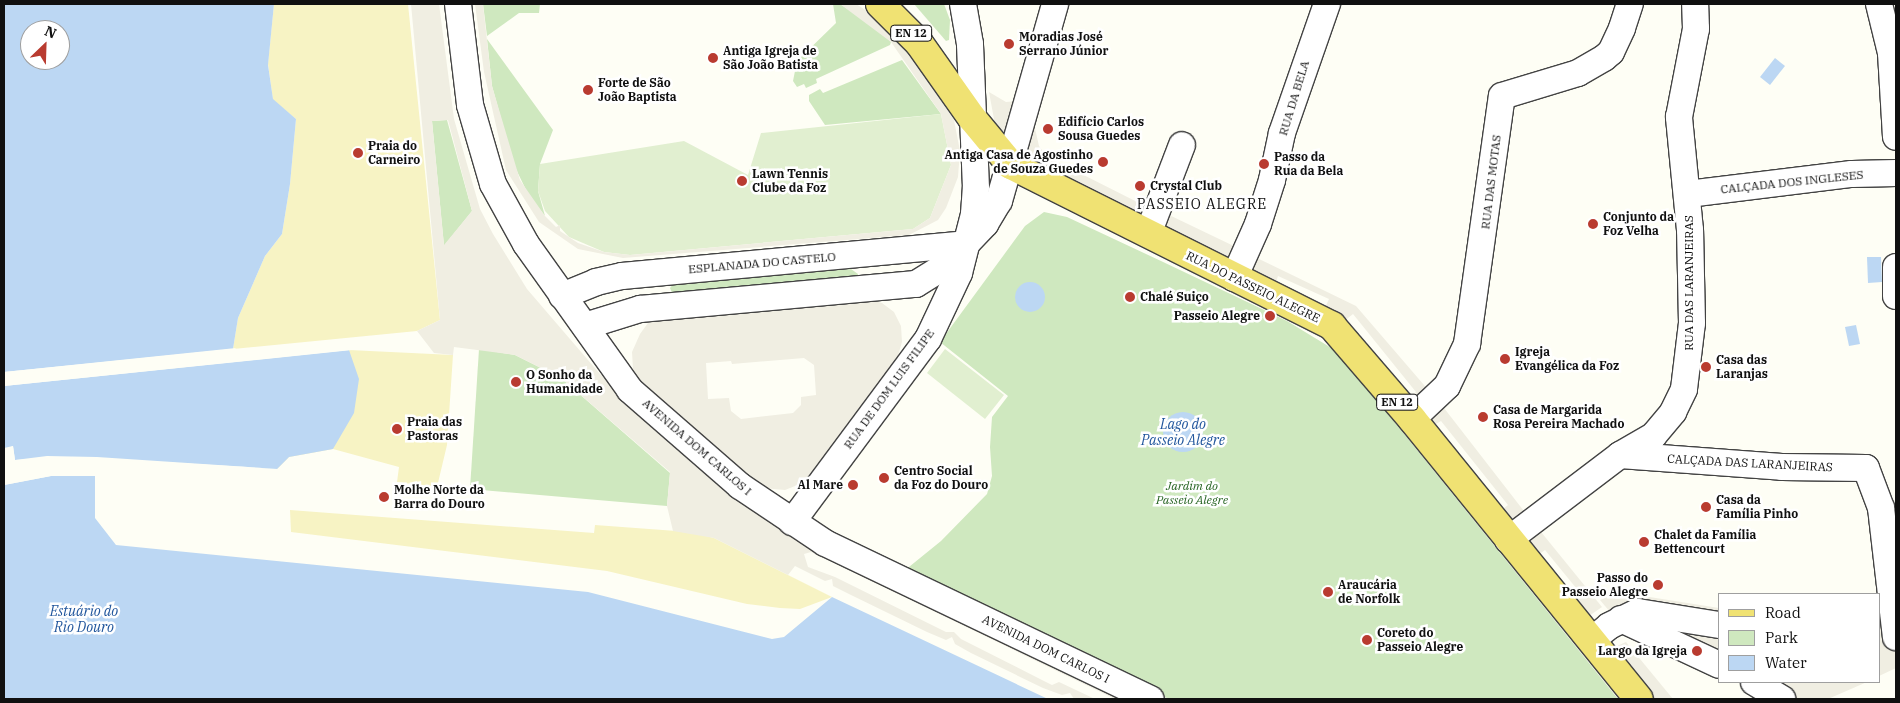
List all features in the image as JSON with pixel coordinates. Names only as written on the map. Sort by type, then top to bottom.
[{"type":"main road","name":"EN 12","points":[[880,4],[919,43],[972,118],[1011,165]]},
{"type":"main road","name":"RUA DO PASSEIO ALEGRE","points":[[1011,165],[1332,326],[1412,419],[1508,540],[1639,699]]},
{"type":"street","name":"AVENIDA DOM CARLOS I","points":[[458,4],[470,105],[492,184],[509,217],[562,296],[630,390],[740,486],[825,543],[1150,699]]},
{"type":"street","points":[[963,4],[970,44],[976,188],[966,244]]},
{"type":"street","points":[[585,326],[640,309],[916,284],[946,265],[985,224],[999,201],[1011,165],[1055,4]]},
{"type":"street","name":"RUA DA BELA","points":[[1234,278],[1258,224],[1282,133],[1327,4]]},
{"type":"street","name":"RUA DAS MOTAS","points":[[1412,419],[1447,386],[1467,344],[1502,96],[1578,74],[1604,58],[1622,28],[1630,4]]},
{"type":"street","name":"RUA DAS LARANJEIRAS","points":[[1508,540],[1620,455],[1654,435],[1676,407],[1684,389],[1692,323],[1688,194],[1679,116],[1696,29],[1694,4]]},
{"type":"street","points":[[1880,4],[1891,53],[1896,137]]},
{"type":"street","points":[[1148,234],[1182,145]]},
{"type":"street","name":"CALÇADA DOS INGLESES","points":[[1688,194],[1852,174],[1896,173]]},
{"type":"street","name":"ESPLANADA DO CASTELO","points":[[562,296],[596,282],[622,276],[966,244]]},
{"type":"street","name":"RUA DE DOM LUIS FILIPE","points":[[792,522],[928,339],[959,273],[966,244]]},
{"type":"street","points":[[1896,267],[1896,296]]},
{"type":"street","name":"CALÇADA DAS LARANJEIRAS","points":[[1620,455],[1782,467],[1866,468],[1889,498]]},
{"type":"street","points":[[1889,498],[1890,638]]},
{"type":"street","points":[[1592,640],[1621,618],[1644,612],[1718,625]]},
{"type":"street","points":[[1621,618],[1718,665]]},
{"type":"street","points":[[1756,683],[1782,699]]},
{"type":"green space","points":[[483,4],[540,4],[539,13],[519,13],[487,36]]},
{"type":"green space","points":[[833,4],[840,4],[873,25],[891,42],[890,45],[816,79],[817,83],[806,88],[804,84],[797,87],[793,81],[797,61],[836,23]]},
{"type":"green space","points":[[914,4],[944,4],[950,20],[949,40],[946,41]]},
{"type":"green space","points":[[487,39],[553,130],[540,164],[538,191],[545,216],[528,194],[514,165],[492,86]]},
{"type":"green space","points":[[902,60],[941,114],[825,125],[809,101],[809,95],[820,89],[823,93]]},
{"type":"green space","name":"Lawn Tennis Clube da Foz","points":[[941,114],[951,165],[930,218],[913,229],[630,255],[604,252],[569,237],[545,211],[538,191],[540,164],[684,141],[748,175],[761,133]]},
{"type":"green space","points":[[447,120],[472,211],[444,246],[432,121]]},
{"type":"green space","name":"Jardim do Passeio Alegre","points":[[1044,212],[1067,217],[1287,321],[1338,352],[1618,699],[1169,699],[904,571],[941,541],[987,494],[992,476],[990,447],[992,417],[1008,396],[940,342],[1025,226]]},
{"type":"green space","points":[[851,269],[858,274],[857,279],[673,295],[670,288],[674,283]]},
{"type":"green space","points":[[479,349],[515,355],[561,378],[670,473],[667,506],[470,489]]},
{"type":"green space","points":[[945,349],[1004,395],[985,419],[927,373]]},
{"type":"sand","name":"Praia do Carneiro","points":[[274,4],[408,4],[440,320],[417,331],[233,349],[238,318],[265,256],[282,234],[290,184],[296,119],[273,100],[268,64]]},
{"type":"sand","name":"Praia das Pastoras","points":[[349,350],[453,355],[447,445],[437,487],[397,482],[399,467],[333,449],[289,457],[277,469]]},
{"type":"sand","points":[[290,510],[594,533],[595,525],[690,532],[714,538],[832,597],[800,609],[780,608],[747,604],[607,571],[291,532]]},
{"type":"shaded area","points":[[411,4],[439,4],[454,119],[480,209],[527,289],[600,374],[737,497],[808,548],[1121,699],[1115,699],[811,552],[804,554],[808,567],[835,577],[946,632],[954,632],[961,639],[1052,685],[1059,682],[1095,699],[1074,699],[1070,693],[1062,695],[1043,688],[971,653],[955,644],[952,637],[946,640],[927,632],[833,586],[832,579],[825,581],[795,566],[788,575],[714,538],[673,531],[667,506],[670,472],[561,378],[515,355],[454,347],[453,355],[434,353],[417,331],[440,320]],"holes":[[[448,120],[472,211],[444,245],[432,121]]]},
{"type":"shaded area","points":[[475,4],[483,4],[492,86],[520,180],[545,216],[556,227],[560,225],[560,231],[578,243],[604,252],[630,255],[913,229],[930,218],[951,165],[941,114],[891,42],[840,4],[856,4],[883,21],[899,38],[954,120],[960,151],[958,177],[946,208],[938,220],[909,235],[623,258],[578,249],[539,222],[506,170],[484,72]]},
{"type":"shaded area","points":[[989,92],[1006,102],[1018,101],[1006,133],[996,130]]},
{"type":"shaded area","points":[[1034,124],[1039,146],[1046,156],[1153,210],[1144,228],[1031,163],[1029,148]]},
{"type":"shaded area","points":[[1165,213],[1240,249],[1230,269],[1156,234]]},
{"type":"shaded area","points":[[1257,258],[1356,306],[1430,392],[1411,407],[1406,400],[1416,392],[1353,314],[1343,322],[1323,312],[1329,299],[1278,276],[1274,288],[1249,277]]},
{"type":"shaded area","points":[[866,299],[882,303],[894,312],[901,326],[902,342],[897,359],[805,482],[785,490],[763,488],[638,379],[633,369],[632,352],[640,334],[648,323],[665,316]],"holes":[[[804,358],[814,365],[816,395],[801,397],[801,405],[793,413],[741,419],[731,411],[729,398],[708,399],[706,363],[731,361],[732,364]]]},
{"type":"shaded area","points":[[1444,408],[1527,515],[1516,524],[1498,513],[1508,505],[1441,421],[1429,428],[1426,423]]},
{"type":"shaded area","points":[[1537,527],[1602,607],[1589,616],[1570,603],[1581,594],[1545,550],[1534,558],[1525,539]]},
{"type":"shaded area","name":"Largo da Igreja","points":[[1618,592],[1718,608],[1718,671],[1626,631],[1600,600]]},
{"type":"shaded area","points":[[1880,621],[1895,621],[1896,668],[1880,676]]},
{"type":"shaded area","points":[[1626,642],[1673,699],[1653,699],[1617,654],[1617,646]]},
{"type":"shaded area","points":[[1743,683],[1865,683],[1828,699],[1777,699]]},
{"type":"water","points":[[4,4],[274,4],[268,65],[273,99],[296,119],[290,184],[282,234],[265,256],[238,318],[233,349],[4,372]]},
{"type":"water","points":[[1775,58],[1785,66],[1770,85],[1760,77]]},
{"type":"water","points":[[1867,257],[1881,257],[1882,282],[1868,283]]},
{"type":"water","points":[[1030,282],[1041,286],[1045,297],[1041,308],[1030,312],[1019,308],[1015,297],[1019,286]]},
{"type":"water","points":[[1856,325],[1860,344],[1849,346],[1845,327]]},
{"type":"water","points":[[349,350],[359,379],[354,413],[333,449],[289,457],[277,469],[97,457],[47,456],[15,460],[13,446],[4,448],[4,386]]},
{"type":"water","name":"Lago do Passeio Alegre","points":[[1183,412],[1194,415],[1200,421],[1203,432],[1200,443],[1194,449],[1183,452],[1172,449],[1166,443],[1163,432],[1166,421],[1172,415]]},
{"type":"water","name":"Estuário do Rio Douro","points":[[51,476],[95,476],[95,518],[116,545],[588,592],[772,639],[784,637],[832,597],[1048,699],[4,699],[4,485]]},
{"type":"pier","points":[[349,347],[352,350],[4,386],[4,384]]},
{"type":"pier","points":[[236,348],[233,351],[4,375],[4,372]]},
{"type":"pier","points":[[13,446],[15,460],[73,457],[280,469],[97,460],[47,459],[15,463],[11,449],[4,450]]},
{"type":"pier","points":[[51,473],[95,474],[97,476],[51,476],[4,485],[9,480]]},
{"type":"place","name":"Moradias José Serrano Júnior","points":[[1009,44]]},
{"type":"place","name":"Antiga Igreja de São João Batista","points":[[713,58]]},
{"type":"place","name":"Forte de São João Baptista","points":[[588,90]]},
{"type":"place","name":"Edifício Carlos Sousa Guedes","points":[[1048,129]]},
{"type":"place","name":"Praia do Carneiro","points":[[358,153]]},
{"type":"place","name":"Antiga Casa de Agostinho de Souza Guedes","points":[[1103,162]]},
{"type":"place","name":"Passo da Rua da Bela","points":[[1264,164]]},
{"type":"place","name":"Lawn Tennis Clube da Foz","points":[[742,181]]},
{"type":"place","name":"Crystal Club","points":[[1140,186]]},
{"type":"place","name":"Conjunto da Foz Velha","points":[[1593,224]]},
{"type":"place","name":"Chalé Suiço","points":[[1130,297]]},
{"type":"place","name":"Passeio Alegre","points":[[1270,316]]},
{"type":"place","name":"Igreja Evangélica da Foz","points":[[1505,359]]},
{"type":"place","name":"Casa das Laranjas","points":[[1706,367]]},
{"type":"place","name":"O Sonho da Humanidade","points":[[516,382]]},
{"type":"place","name":"Casa de Margarida Rosa Pereira Machado","points":[[1483,417]]},
{"type":"place","name":"Praia das Pastoras","points":[[397,429]]},
{"type":"place","name":"Centro Social da Foz do Douro","points":[[884,478]]},
{"type":"place","name":"Al Mare","points":[[853,485]]},
{"type":"place","name":"Molhe Norte da Barra do Douro","points":[[384,497]]},
{"type":"place","name":"Casa da Família Pinho","points":[[1706,507]]},
{"type":"place","name":"Chalet da Família Bettencourt","points":[[1644,542]]},
{"type":"place","name":"Passo do Passeio Alegre","points":[[1658,585]]},
{"type":"place","name":"Araucária de Norfolk","points":[[1328,592]]},
{"type":"place","name":"Coreto do Passeio Alegre","points":[[1367,640]]},
{"type":"place","name":"Largo da Igreja","points":[[1697,651]]},
{"type":"district","name":"PASSEIO ALEGRE","points":[[1202,204]]}]
